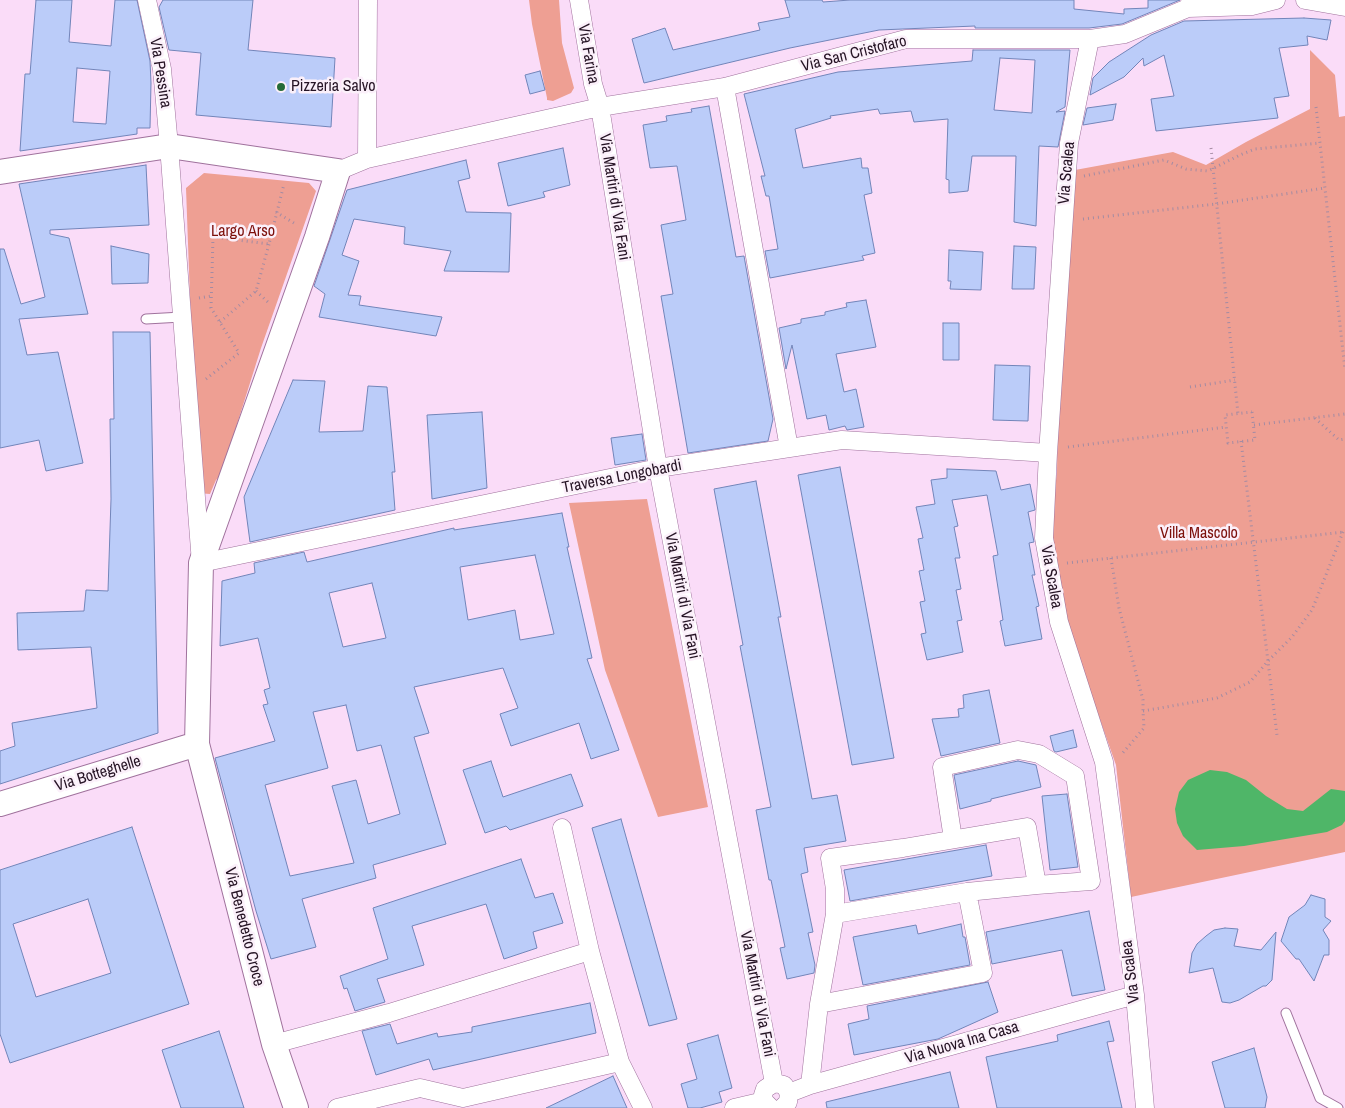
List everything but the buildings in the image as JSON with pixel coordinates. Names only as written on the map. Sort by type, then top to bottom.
[{"type":"main road","points":[[0,172],[170,146],[338,171],[201,563]]},
{"type":"main road","name":"Via Benedetto Croce","points":[[201,563],[197,744],[274,1044],[296,1108]]},
{"type":"main road","name":"Via Botteghelle","points":[[0,804],[197,744]]},
{"type":"street","name":"Via Pessina","points":[[147,0],[162,69],[170,146]]},
{"type":"street","points":[[338,171],[367,159],[368,0]]},
{"type":"street","name":"Via Farina","points":[[579,0],[593,84],[600,107]]},
{"type":"street","points":[[1189,4],[1252,6],[1276,0]]},
{"type":"street","points":[[1305,0],[1345,6]]},
{"type":"street","name":"Via San Cristofaro","points":[[367,159],[600,107],[725,88],[906,39],[1090,39],[1125,34],[1189,4]]},
{"type":"street","name":"Via Scalea","points":[[1090,39],[1069,143],[1055,450],[1044,538],[1059,622],[1104,762],[1135,995],[1145,1108]]},
{"type":"street","points":[[725,88],[789,448]]},
{"type":"street","name":"Via Martiri di Via Fani","points":[[600,107],[658,468],[774,1083]]},
{"type":"street","points":[[170,146],[201,563]]},
{"type":"street","name":"Traversa Longobardi","points":[[201,563],[658,468],[842,440],[1055,450]]},
{"type":"street","points":[[835,914],[967,892],[1091,881],[1075,776],[1038,754],[1018,750],[942,767],[954,839]]},
{"type":"street","points":[[810,1085],[819,1004],[835,914],[835,889],[830,858],[1027,827],[1037,885]]},
{"type":"street","points":[[562,828],[590,950],[620,1062],[643,1108]]},
{"type":"street","points":[[819,1004],[983,973],[967,892]]},
{"type":"street","points":[[274,1044],[389,1013],[590,950]]},
{"type":"street","name":"Via Nuova Ina Casa","points":[[786,1100],[810,1085],[1135,995]]},
{"type":"street","points":[[337,1108],[420,1088],[465,1103],[620,1062]]},
{"type":"street","points":[[734,1108],[767,1104],[763,1095],[765,1088],[774,1083],[784,1085],[786,1100]]},
{"type":"lane","points":[[146,319],[182,316]]},
{"type":"lane","points":[[1286,1013],[1320,1098],[1338,1108]]},
{"type":"path","points":[[1316,107],[1345,370]]},
{"type":"path","points":[[1082,176],[1164,160],[1186,169],[1208,171],[1255,149],[1320,143]]},
{"type":"path","points":[[1210,148],[1238,414]]},
{"type":"path","points":[[220,322],[256,291],[289,164]]},
{"type":"path","points":[[1077,220],[1216,204],[1325,188]]},
{"type":"path","points":[[188,394],[239,353],[211,308],[213,237],[269,244]]},
{"type":"path","points":[[1190,387],[1235,380]]},
{"type":"path","points":[[1252,412],[1255,440],[1228,443],[1225,415],[1238,414],[1252,412]]},
{"type":"path","points":[[1254,425],[1345,414]]},
{"type":"path","points":[[1315,418],[1345,445]]},
{"type":"path","points":[[1055,450],[1226,427]]},
{"type":"path","points":[[1339,440],[1345,439]]},
{"type":"path","points":[[1241,441],[1277,735]]},
{"type":"path","points":[[1060,564],[1254,543],[1344,531],[1312,610],[1292,637],[1250,682],[1216,698],[1144,711]]},
{"type":"path","points":[[1111,558],[1119,608],[1143,700],[1144,711],[1144,728],[1118,758],[1115,749]]},
{"type":"green space","points":[[529,0],[559,0],[562,43],[574,88],[571,93],[553,101],[547,100]]},
{"type":"green space","name":"Villa Mascolo","points":[[1310,50],[1335,75],[1339,117],[1345,116],[1345,852],[1131,897],[1116,765],[1074,646],[1055,569],[1050,533],[1057,472],[1058,392],[1075,170],[1173,152],[1206,165],[1310,109]]},
{"type":"green space","name":"Largo Arso","points":[[204,173],[309,183],[316,191],[261,348],[221,475],[216,480],[210,494],[197,493],[186,188]]},
{"type":"green space","points":[[647,499],[708,807],[658,817],[605,670],[569,503]]},
{"type":"shaded area","points":[[1210,770],[1227,772],[1246,780],[1266,796],[1287,809],[1303,811],[1331,789],[1345,791],[1345,821],[1342,825],[1327,832],[1244,846],[1197,850],[1183,836],[1177,823],[1175,809],[1179,792],[1188,780]]},
{"type":"place","name":"Pizzeria Salvo","points":[[281,87]]}]
